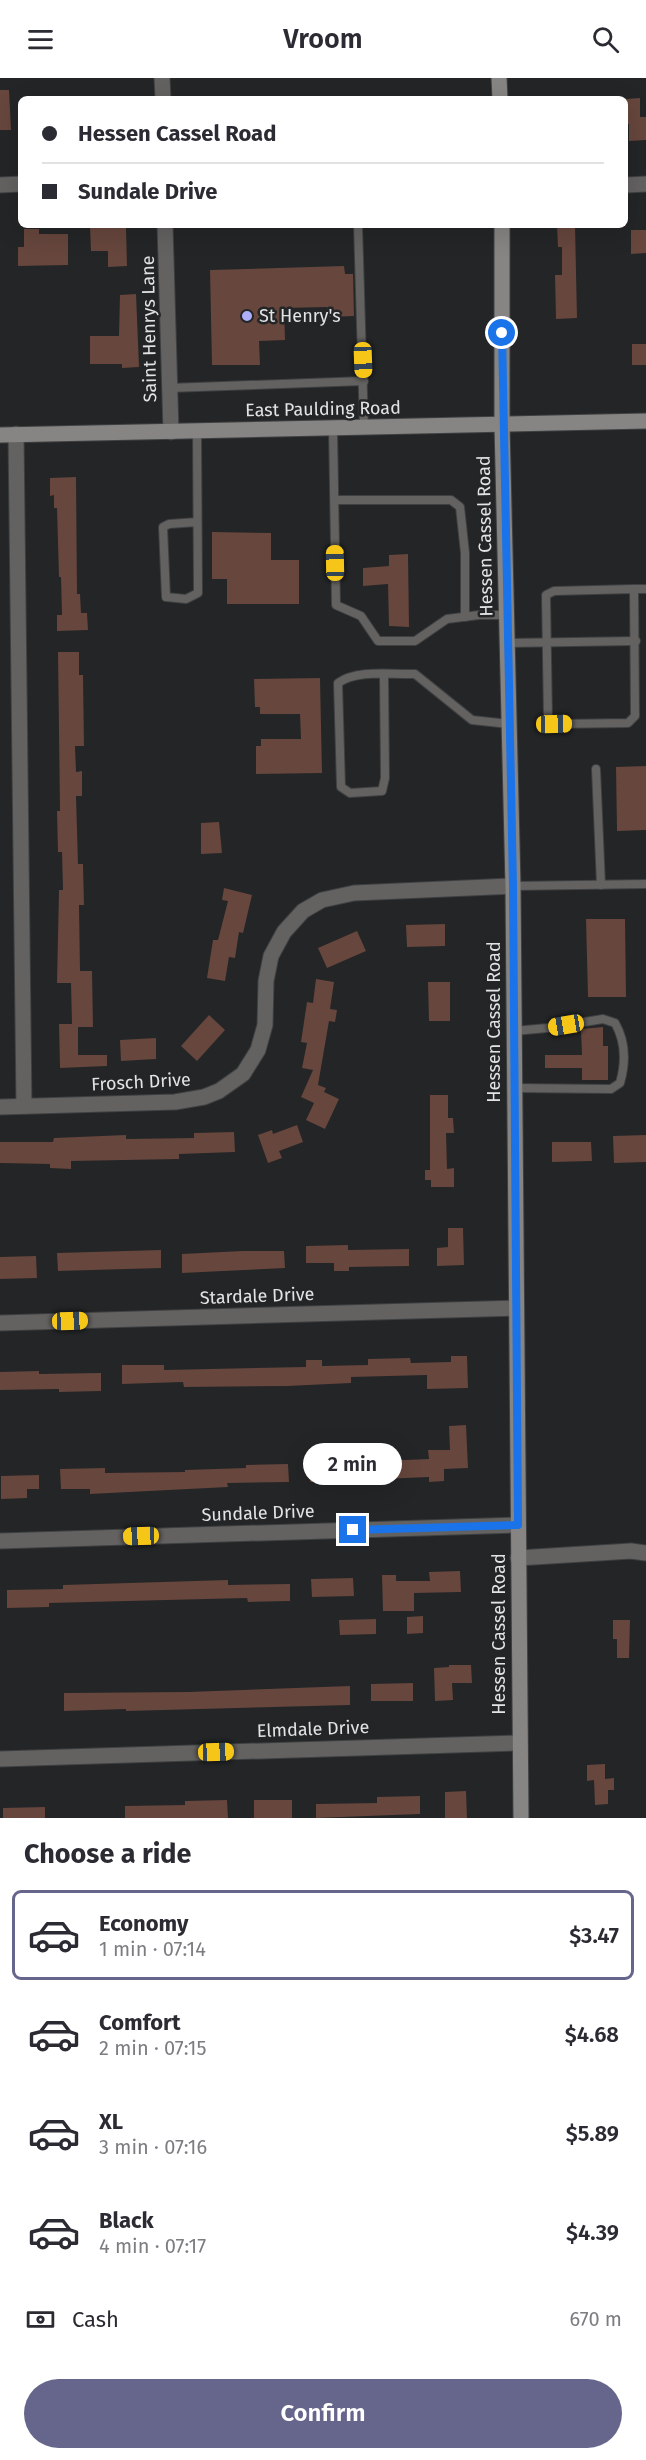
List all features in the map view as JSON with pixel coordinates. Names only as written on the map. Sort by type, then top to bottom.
[{"type":"main road","points":[[499,78],[500,96]]},
{"type":"main road","name":"Hessen Cassel Road","points":[[502,228],[502,425],[513,886],[521,1818]]},
{"type":"main road","name":"East Paulding Road","points":[[0,435],[646,421]]},
{"type":"street","points":[[162,78],[162,96]]},
{"type":"street","points":[[0,184],[18,184]]},
{"type":"street","points":[[628,185],[646,184]]},
{"type":"street","name":"Saint Henrys Lane","points":[[165,228],[171,432]]},
{"type":"street","points":[[16,434],[24,1106]]},
{"type":"street","name":"Frosch Drive","points":[[0,1107],[175,1102],[196,1099],[219,1091],[243,1074],[258,1050],[265,1025],[266,981],[271,956],[284,932],[303,911],[322,900],[354,893],[513,886]]},
{"type":"street","name":"Stardale Drive","points":[[0,1323],[515,1308]]},
{"type":"street","name":"Sundale Drive","points":[[0,1541],[518,1525]]},
{"type":"street","points":[[518,1558],[631,1551],[646,1553]]},
{"type":"street","name":"Elmdale Drive","points":[[0,1759],[519,1743]]},
{"type":"lane","points":[[358,228],[364,428]]},
{"type":"lane","points":[[170,388],[364,381]]},
{"type":"lane","points":[[333,429],[336,604],[361,616],[378,641],[415,641],[447,619],[507,615]]},
{"type":"lane","points":[[197,432],[198,593],[186,599],[166,597],[163,526],[197,522]]},
{"type":"lane","points":[[335,500],[451,500],[460,507],[465,553],[465,617]]},
{"type":"lane","points":[[634,589],[635,716],[628,723],[554,724],[548,719],[546,595],[554,591],[634,589],[646,589]]},
{"type":"lane","points":[[507,643],[636,641]]},
{"type":"lane","points":[[384,675],[385,778],[382,791],[350,793],[341,787],[338,683],[348,676],[416,674],[472,720],[509,724]]},
{"type":"lane","points":[[596,769],[601,885]]},
{"type":"lane","points":[[513,886],[646,884]]},
{"type":"lane","points":[[513,1088],[611,1089],[621,1083],[624,1069],[623,1038],[615,1023],[603,1018],[547,1028],[514,1031]]},
{"type":"building","points":[[0,90],[9,90],[11,130],[0,130]]},
{"type":"building","points":[[640,98],[640,117],[646,117],[646,140],[629,141],[628,99]]},
{"type":"building","points":[[90,228],[126,228],[127,266],[108,267],[108,251],[91,251]]},
{"type":"building","points":[[557,228],[575,228],[577,318],[556,319],[555,275],[562,275],[562,247],[558,247]]},
{"type":"building","points":[[24,229],[39,229],[39,234],[68,234],[68,265],[18,266],[18,247],[24,247]]},
{"type":"building","points":[[631,230],[646,230],[646,253],[631,254]]},
{"type":"building","name":"St Henry's","points":[[344,266],[345,274],[353,274],[354,316],[328,317],[327,307],[284,308],[285,340],[259,341],[260,365],[212,365],[210,270]]},
{"type":"building","points":[[136,294],[139,367],[122,368],[122,364],[90,364],[90,336],[119,336],[120,295]]},
{"type":"building","points":[[632,344],[646,344],[646,365],[632,365]]},
{"type":"building","points":[[76,477],[77,594],[80,594],[81,613],[87,613],[88,630],[57,631],[57,615],[62,615],[61,577],[59,577],[57,508],[54,508],[54,495],[50,496],[50,478]]},
{"type":"building","points":[[212,532],[271,533],[271,560],[299,560],[299,604],[227,604],[227,579],[212,579]]},
{"type":"building","points":[[408,554],[409,627],[389,626],[388,584],[363,586],[363,568],[389,566],[389,555]]},
{"type":"building","points":[[58,652],[79,652],[79,675],[83,675],[84,746],[75,746],[76,772],[82,771],[82,796],[76,796],[78,864],[83,864],[84,905],[79,905],[80,971],[92,971],[93,1027],[78,1027],[78,1055],[107,1055],[107,1066],[60,1068],[59,1024],[72,1024],[71,983],[57,983],[59,890],[63,890],[62,852],[58,852],[57,811],[60,811]]},
{"type":"building","points":[[320,678],[322,773],[256,774],[256,746],[261,746],[261,739],[301,739],[300,714],[260,714],[260,707],[255,707],[254,679]]},
{"type":"building","points":[[646,766],[646,830],[617,831],[616,767]]},
{"type":"building","points":[[219,822],[222,853],[201,854],[201,823]]},
{"type":"building","points":[[224,888],[252,895],[243,933],[239,932],[235,958],[229,957],[225,981],[207,978],[213,940],[218,940],[228,901],[222,900]]},
{"type":"building","points":[[586,919],[625,919],[626,997],[588,997]]},
{"type":"building","points":[[445,924],[445,946],[407,947],[406,925]]},
{"type":"building","points":[[357,931],[366,951],[327,968],[318,948]]},
{"type":"building","points":[[316,979],[334,982],[330,1009],[337,1010],[335,1022],[329,1021],[318,1085],[326,1088],[324,1092],[339,1099],[325,1129],[306,1120],[314,1103],[301,1097],[313,1070],[302,1068],[307,1043],[301,1042],[307,1002],[313,1003]]},
{"type":"building","points":[[428,982],[450,982],[450,1021],[429,1021]]},
{"type":"building","points":[[209,1015],[225,1030],[197,1061],[181,1046]]},
{"type":"building","points":[[603,1027],[603,1046],[608,1046],[608,1080],[582,1080],[582,1068],[545,1068],[545,1055],[582,1055],[581,1029]]},
{"type":"building","points":[[156,1038],[156,1059],[121,1061],[120,1040]]},
{"type":"building","points":[[430,1095],[448,1095],[448,1118],[453,1118],[454,1133],[446,1133],[447,1169],[454,1168],[454,1187],[431,1187],[431,1180],[425,1180],[425,1170],[430,1170]]},
{"type":"building","points":[[297,1125],[303,1142],[279,1151],[282,1158],[268,1163],[258,1135],[272,1130],[273,1134]]},
{"type":"building","points":[[234,1132],[235,1152],[179,1154],[179,1159],[71,1161],[71,1169],[50,1168],[50,1164],[0,1163],[0,1142],[53,1142],[54,1138],[126,1135],[126,1139],[194,1138],[194,1133]]},
{"type":"building","points":[[646,1135],[646,1162],[614,1163],[613,1136]]},
{"type":"building","points":[[552,1142],[591,1142],[592,1161],[552,1162]]},
{"type":"building","points":[[448,1228],[463,1228],[464,1265],[437,1266],[437,1248],[448,1247]]},
{"type":"building","points":[[348,1245],[348,1250],[409,1249],[409,1266],[349,1267],[349,1271],[334,1271],[334,1263],[306,1263],[306,1246]]},
{"type":"building","points":[[161,1250],[161,1268],[58,1271],[57,1253]]},
{"type":"building","points":[[284,1251],[285,1268],[182,1273],[182,1254]]},
{"type":"building","points":[[36,1256],[37,1278],[0,1279],[0,1257]]},
{"type":"building","points":[[451,1356],[467,1356],[468,1388],[427,1389],[427,1375],[351,1377],[351,1383],[287,1386],[184,1387],[183,1382],[122,1384],[122,1365],[164,1365],[164,1370],[306,1367],[306,1360],[322,1360],[322,1366],[368,1365],[368,1359],[410,1358],[411,1363],[451,1362]]},
{"type":"building","points":[[39,1371],[39,1374],[101,1373],[101,1391],[0,1390],[0,1372]]},
{"type":"building","points":[[466,1425],[468,1468],[444,1469],[444,1481],[429,1482],[429,1477],[310,1482],[310,1464],[429,1459],[428,1450],[450,1450],[449,1426]]},
{"type":"building","points":[[288,1464],[289,1482],[227,1483],[228,1487],[90,1494],[90,1489],[61,1489],[60,1469],[105,1468],[105,1473],[185,1472],[185,1470],[246,1468],[246,1465]]},
{"type":"building","points":[[39,1475],[39,1489],[27,1489],[27,1498],[1,1499],[1,1476]]},
{"type":"building","points":[[460,1571],[461,1592],[414,1593],[414,1611],[383,1611],[382,1575],[396,1575],[396,1581],[430,1581],[429,1572]]},
{"type":"building","points":[[353,1578],[354,1596],[312,1597],[311,1579]]},
{"type":"building","points":[[228,1580],[228,1585],[290,1584],[290,1601],[248,1602],[247,1598],[49,1603],[49,1607],[7,1608],[7,1590],[63,1589],[63,1585]]},
{"type":"building","points":[[423,1616],[423,1633],[407,1634],[407,1617]]},
{"type":"building","points":[[376,1619],[376,1634],[340,1635],[339,1620]]},
{"type":"building","points":[[613,1620],[630,1620],[629,1658],[617,1658],[617,1639],[613,1639]]},
{"type":"building","points":[[449,1665],[471,1665],[472,1683],[452,1683],[453,1700],[435,1701],[434,1668],[449,1667]]},
{"type":"building","points":[[413,1683],[413,1701],[371,1701],[371,1684]]},
{"type":"building","points":[[350,1686],[350,1705],[64,1711],[64,1693],[188,1692]]},
{"type":"building","points":[[605,1764],[605,1779],[614,1778],[614,1790],[608,1790],[608,1804],[595,1805],[594,1780],[587,1781],[587,1765]]},
{"type":"building","points":[[466,1791],[467,1818],[445,1818],[445,1792]]},
{"type":"building","points":[[420,1796],[420,1814],[316,1818],[316,1804],[377,1803],[377,1797]]},
{"type":"building","points":[[227,1800],[228,1818],[125,1818],[125,1806],[185,1805],[185,1801]]},
{"type":"building","points":[[254,1800],[292,1800],[292,1818],[254,1818]]},
{"type":"building","points":[[45,1807],[45,1818],[3,1818],[3,1808]]},
{"type":"place","name":"St Henry's","points":[[247,316]]},
{"type":"route","points":[[353,1530],[518,1525],[513,886],[502,333]]}]
